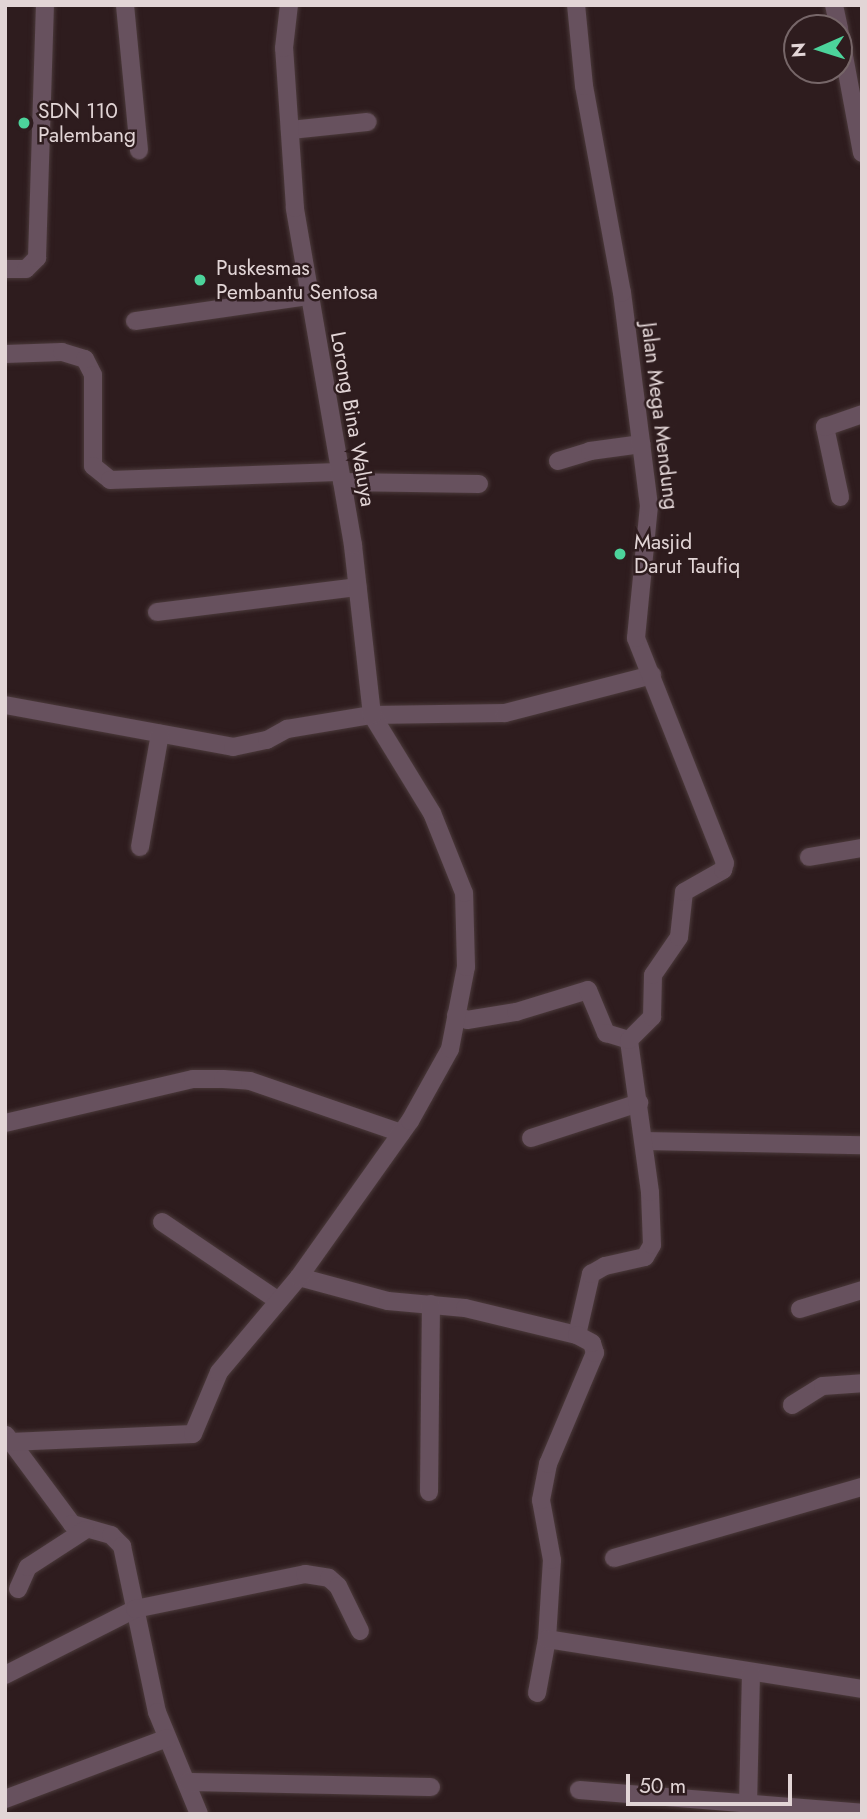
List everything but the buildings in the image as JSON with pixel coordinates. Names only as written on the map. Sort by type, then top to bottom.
[{"type":"street","points":[[5,269],[31,267],[37,258],[45,5]]},
{"type":"street","points":[[125,5],[139,150]]},
{"type":"street","name":"Lorong Bina Waluya","points":[[289,5],[284,48],[295,208],[357,587],[372,715]]},
{"type":"street","name":"Jalan Mega Mendung","points":[[576,5],[584,86],[622,293],[651,526],[635,631],[724,860],[723,870],[684,892],[678,937],[653,975],[652,1017],[629,1040]]},
{"type":"street","points":[[849,84],[862,153]]},
{"type":"street","points":[[290,130],[368,122]]},
{"type":"street","points":[[135,321],[309,296]]},
{"type":"street","points":[[5,354],[62,352],[85,359],[93,375],[93,466],[110,480],[340,477],[480,484]]},
{"type":"street","points":[[840,497],[825,427],[862,414]]},
{"type":"street","points":[[558,461],[597,449],[642,444]]},
{"type":"street","points":[[157,612],[357,587]]},
{"type":"street","points":[[5,705],[160,734],[248,746],[287,729],[372,715],[505,713],[652,675]]},
{"type":"street","points":[[8,1438],[193,1434],[219,1372],[299,1277],[401,1133],[450,1049],[466,967],[464,893],[432,813],[372,715]]},
{"type":"street","points":[[140,847],[160,734]]},
{"type":"street","points":[[808,857],[862,848]]},
{"type":"street","points":[[456,1016],[467,1020],[516,1012],[588,990],[606,1033],[629,1040],[630,1074],[639,1103],[644,1140],[652,1231],[649,1254],[594,1270],[577,1335]]},
{"type":"street","points":[[5,1123],[193,1079],[223,1079],[250,1081],[401,1133]]},
{"type":"street","points":[[531,1138],[639,1103]]},
{"type":"street","points":[[644,1140],[862,1145]]},
{"type":"street","points":[[162,1222],[277,1300]]},
{"type":"street","points":[[299,1277],[388,1301],[431,1304],[577,1335],[592,1343],[595,1353],[548,1464],[541,1500],[552,1560],[547,1639],[537,1693]]},
{"type":"street","points":[[800,1309],[862,1290]]},
{"type":"street","points":[[429,1492],[431,1304]]},
{"type":"street","points":[[792,1405],[823,1386],[862,1383]]},
{"type":"street","points":[[8,1438],[72,1524],[85,1530],[111,1535],[122,1546],[150,1684],[167,1738],[188,1782],[199,1814]]},
{"type":"street","points":[[614,1558],[862,1487]]},
{"type":"street","points":[[18,1590],[28,1567],[85,1530]]},
{"type":"street","points":[[5,1675],[135,1609],[318,1574],[338,1586],[360,1631]]},
{"type":"street","points":[[547,1639],[862,1689]]},
{"type":"street","points":[[748,1805],[751,1673]]},
{"type":"street","points":[[5,1799],[167,1738]]},
{"type":"street","points":[[188,1782],[431,1787]]},
{"type":"street","points":[[579,1790],[862,1813]]},
{"type":"place","name":"SDN 110 Palembang","points":[[24,123]]},
{"type":"place","name":"Puskesmas Pembantu Sentosa","points":[[200,280]]},
{"type":"place","name":"Masjid Darut Taufiq","points":[[620,554]]}]
